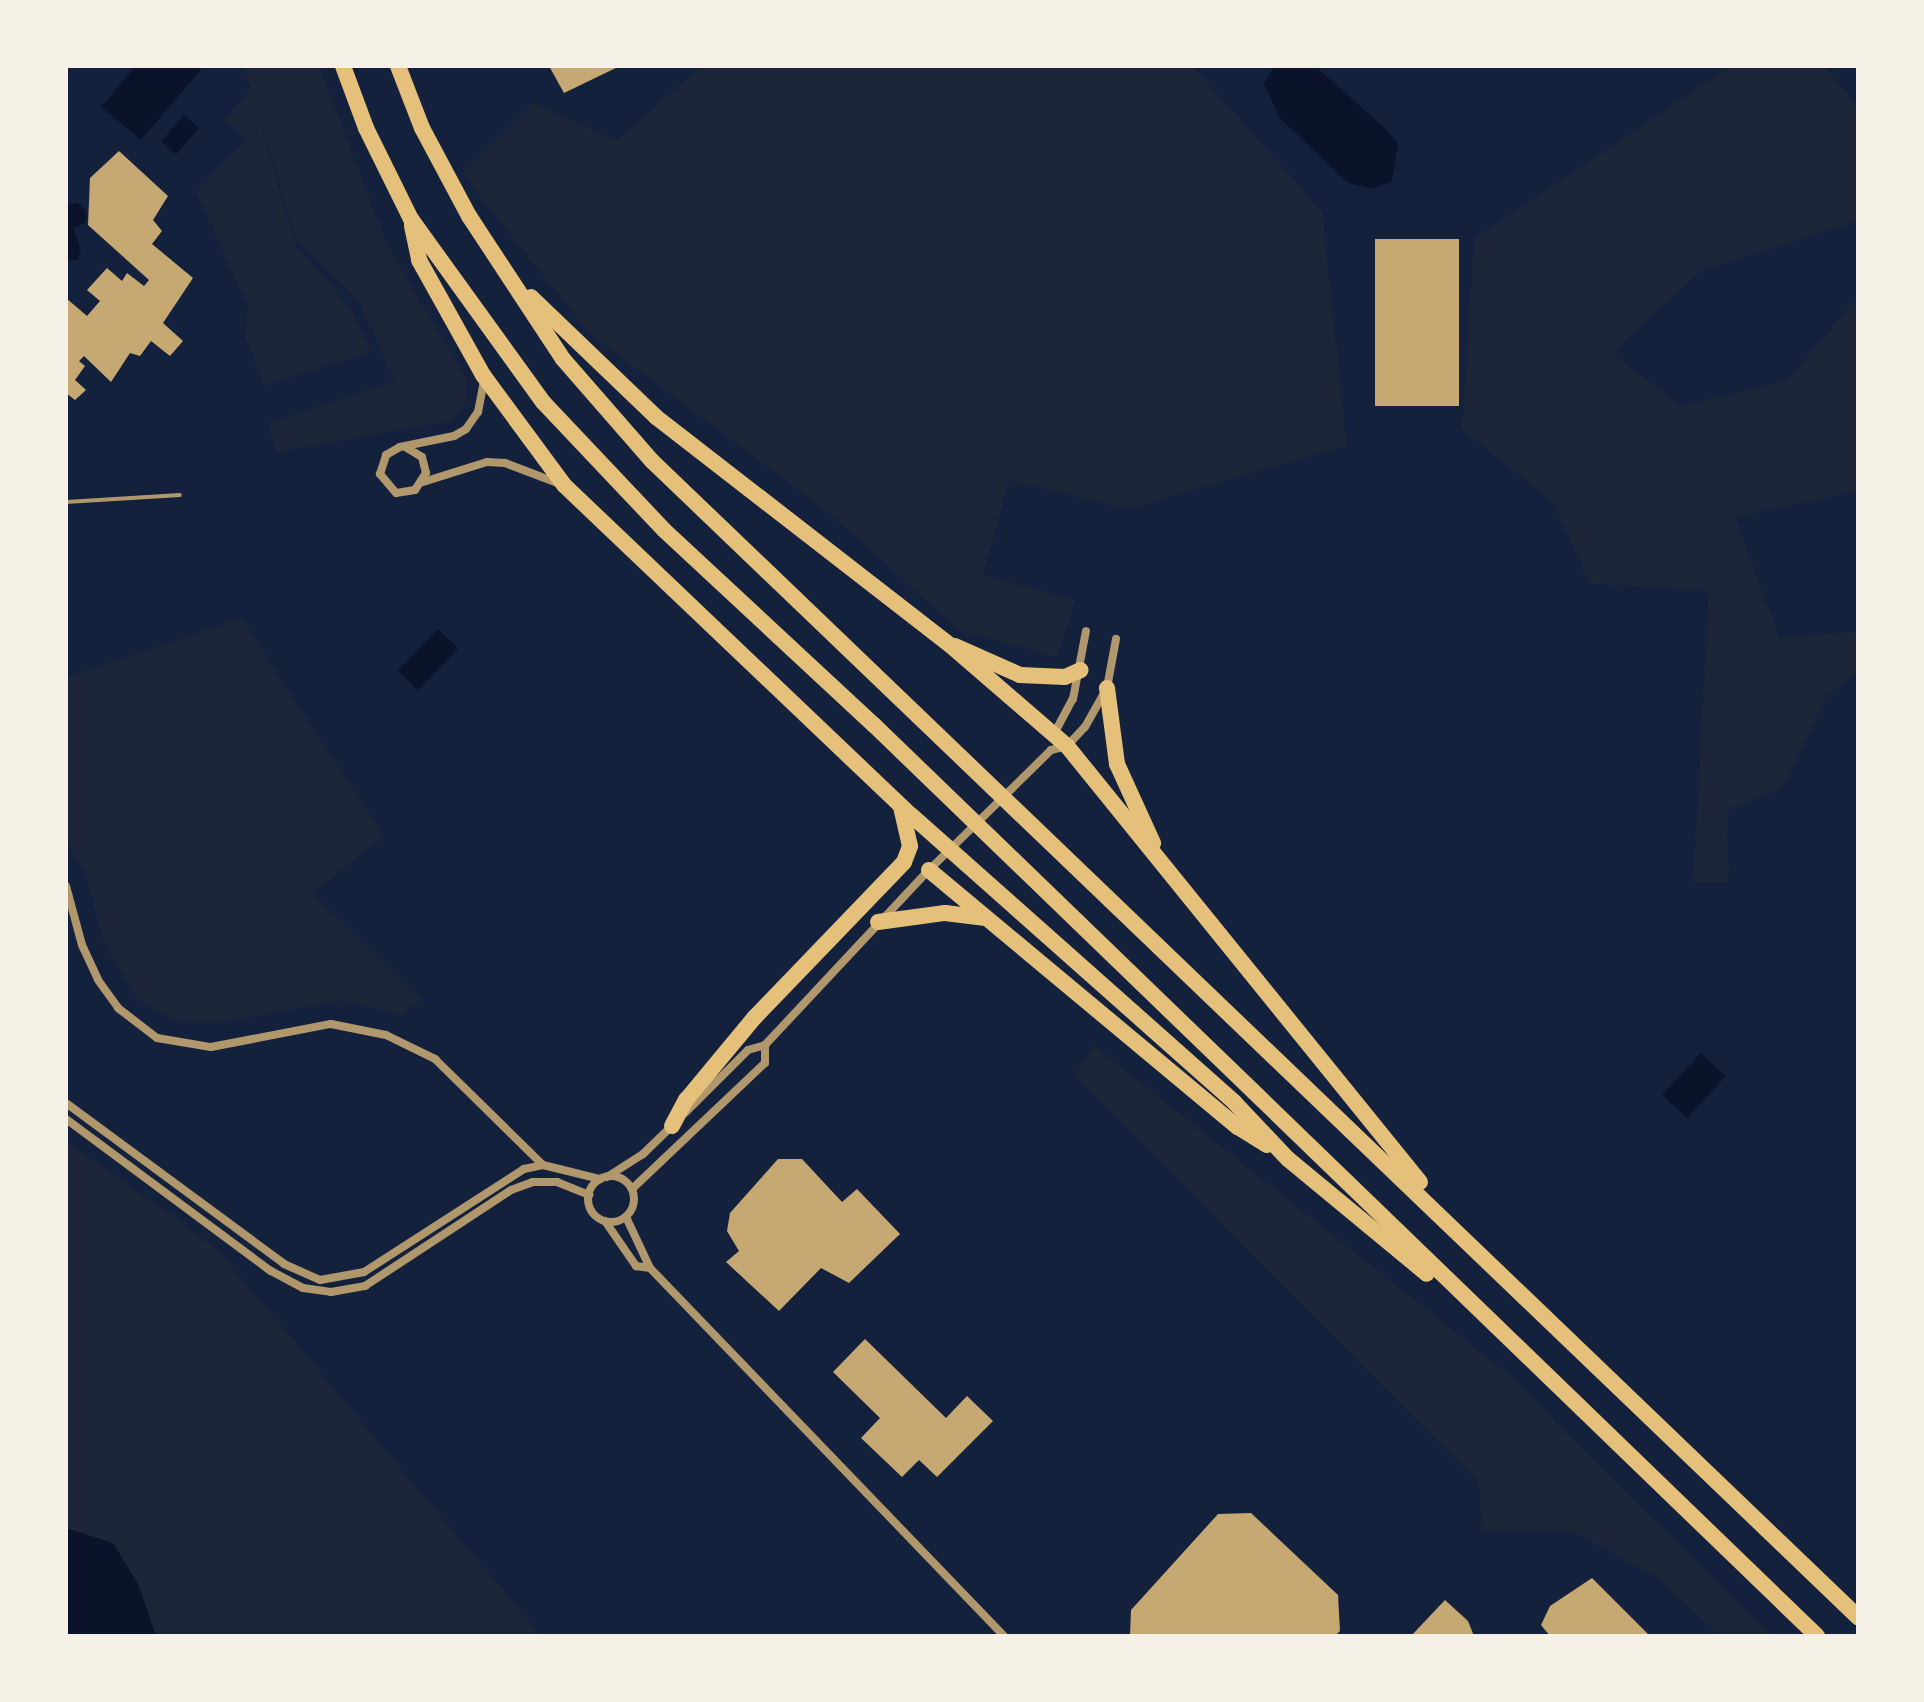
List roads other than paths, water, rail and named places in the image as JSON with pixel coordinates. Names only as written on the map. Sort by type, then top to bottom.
[{"type":"highway","points":[[343,66],[366,128],[411,219],[543,402],[664,530],[895,745],[1455,1291],[1817,1636]]},
{"type":"highway","points":[[398,66],[429,140],[469,216],[563,359],[652,461],[1464,1236],[1858,1617]]},
{"type":"highway","points":[[411,219],[419,260],[483,375],[564,485],[899,803],[1235,1103],[1288,1159],[1413,1265],[1455,1291]]},
{"type":"highway","points":[[506,271],[656,417],[950,645],[1054,747],[1155,853],[1464,1236]]},
{"type":"highway","points":[[950,645],[966,647],[1020,675],[1065,677],[1081,670]]},
{"type":"highway","points":[[1107,688],[1117,764],[1155,853]]},
{"type":"highway","points":[[672,1126],[686,1100],[755,1017],[904,862],[910,846],[899,803]]},
{"type":"highway","points":[[929,870],[1238,1127],[1288,1159]]},
{"type":"highway","points":[[878,922],[945,913],[986,919]]},
{"type":"street","points":[[483,375],[485,393],[466,429],[386,455],[382,480],[403,493],[461,467],[505,463],[564,485]]},
{"type":"street","points":[[407,448],[422,457],[423,482]]},
{"type":"street","points":[[1054,747],[1081,670],[1086,631]]},
{"type":"street","points":[[650,1268],[636,1266],[605,1221],[590,1208],[589,1195],[604,1178],[643,1154],[748,1050],[765,1045],[929,870],[1054,747],[1094,715],[1107,688],[1116,639]]},
{"type":"street","points":[[66,886],[82,945],[98,980],[140,1028],[175,1044],[211,1047],[331,1024],[373,1031],[435,1059],[543,1165]]},
{"type":"street","points":[[632,1189],[765,1063],[765,1045]]},
{"type":"street","points":[[66,1103],[284,1264],[320,1280],[364,1272],[508,1175],[543,1165],[622,1179],[632,1189],[634,1204],[626,1217],[605,1221]]},
{"type":"street","points":[[66,1119],[271,1271],[303,1288],[331,1292],[365,1286],[511,1190],[533,1182],[557,1182],[589,1195]]},
{"type":"street","points":[[626,1217],[650,1268],[1004,1636]]},
{"type":"lane","points":[[66,502],[180,495]]}]
